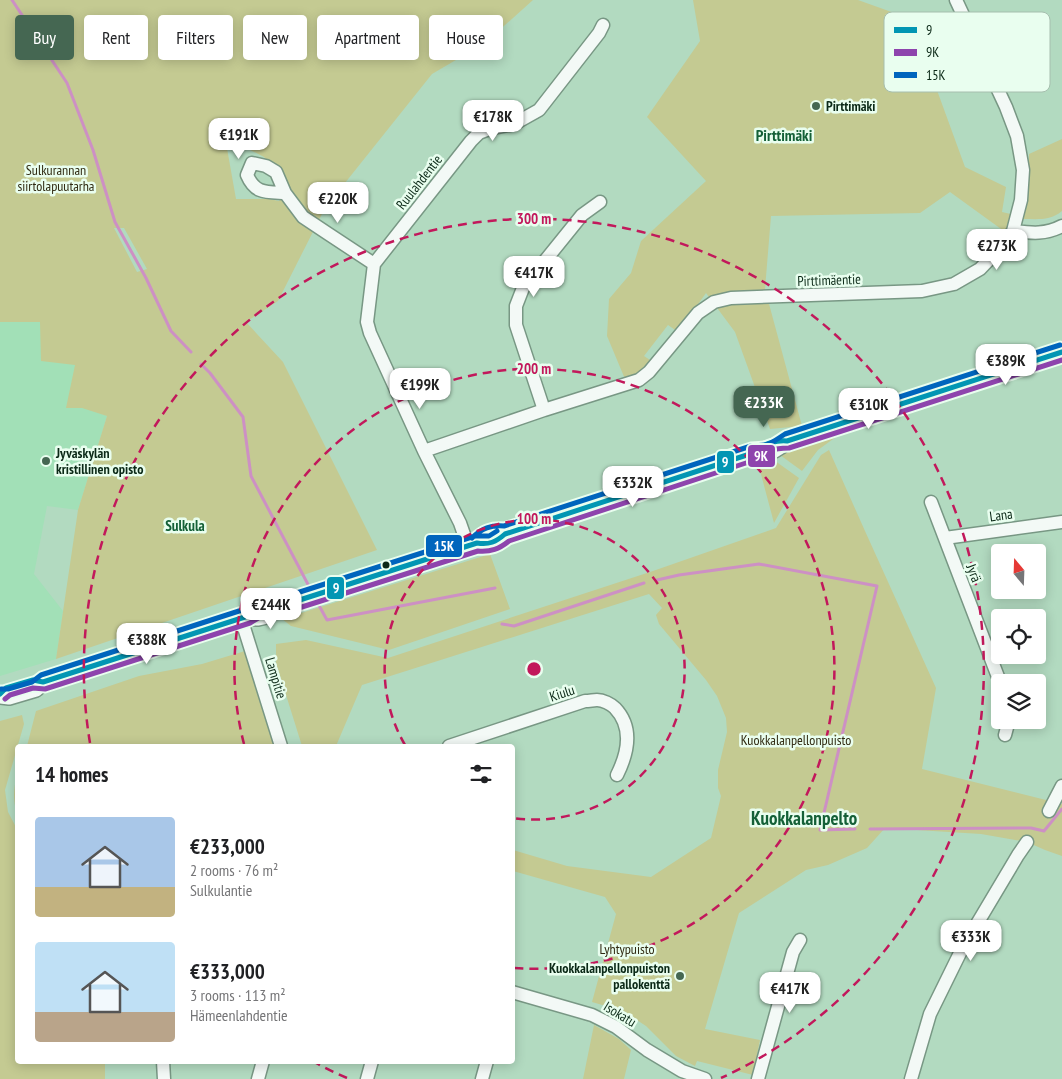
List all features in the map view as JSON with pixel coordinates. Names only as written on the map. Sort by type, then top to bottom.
[{"type":"main road","points":[[0,695],[6,688],[33,680],[43,682],[245,617],[258,618],[265,616],[274,613],[281,606],[473,544],[484,536],[495,533],[505,534],[753,453],[760,446],[777,440],[787,441],[1062,352]]},
{"type":"street","name":"Pirttimäentie","points":[[956,0],[962,12]]},
{"type":"street","name":"Ruulahdentie","points":[[374,264],[471,141],[480,133],[492,128],[514,124],[539,110],[599,33],[603,25]]},
{"type":"street","name":"Pirttimäentie","points":[[424,451],[639,380],[649,372],[698,314],[714,302],[731,298],[922,291],[954,284],[980,269],[1013,231],[1021,200],[1023,170],[1017,136],[999,92]]},
{"type":"street","points":[[285,193],[303,217],[374,264],[367,322],[370,334],[424,451],[456,516],[473,544]]},
{"type":"street","points":[[544,410],[516,325],[516,306],[523,288],[582,215],[600,202]]},
{"type":"street","points":[[1013,231],[1034,233],[1054,230],[1062,226]]},
{"type":"street","name":"Jyrä","points":[[931,502],[997,674]]},
{"type":"street","name":"Lana","points":[[945,538],[1062,522]]},
{"type":"street","name":"Lampitie","points":[[245,617],[281,744]]},
{"type":"street","name":"Kiulu","points":[[455,744],[586,701],[599,700],[612,705],[621,714],[626,724],[628,738],[624,761],[617,775]]},
{"type":"street","points":[[1006,735],[1007,729]]},
{"type":"street","points":[[1048,811],[1062,786]]},
{"type":"street","points":[[911,1079],[930,1014],[962,949],[1027,842]]},
{"type":"street","points":[[758,1079],[793,952],[800,940]]},
{"type":"street","name":"Isokatu","points":[[515,993],[592,1015],[616,1027],[682,1071],[706,1079]]},
{"type":"street","points":[[163,1064],[164,1079]]},
{"type":"street","points":[[258,1079],[262,1064]]},
{"type":"street","points":[[367,1079],[371,1064]]},
{"type":"street","points":[[482,1079],[486,1064]]},
{"type":"shaded area","name":"Jyväskylän kristillinen opisto","points":[[0,322],[40,322],[75,365],[82,407],[107,416],[78,510],[47,506],[34,574],[63,611],[56,659],[0,676]]},
{"type":"green space","name":"Sulkurannan siirtolapuutarha","points":[[0,0],[533,0],[503,27],[503,15],[429,15],[429,60],[456,60],[432,74],[325,208],[278,301],[246,322],[283,362],[377,550],[56,659],[78,510],[107,416],[82,408],[66,408],[75,365],[41,361],[40,322],[0,322]],"holes":[[[225,137],[264,157],[284,178],[289,188],[279,201],[269,199],[236,199]],[[114,228],[124,228],[147,269],[137,272]]]},
{"type":"green space","points":[[693,0],[858,0],[891,12],[884,12],[884,92],[938,92],[965,167],[1006,187],[1002,212],[1015,215],[1008,234],[950,192],[920,213],[771,216],[765,289],[802,426],[770,429],[735,332],[706,293],[678,332],[668,325],[644,356],[653,362],[645,370],[625,379],[607,336],[609,299],[631,273],[641,241],[706,181],[647,117],[700,41]]},
{"type":"green space","points":[[1062,139],[1062,211],[1048,218],[1023,219],[1028,186],[1029,154]]},
{"type":"green space","points":[[840,434],[818,450],[802,471],[780,455]]},
{"type":"green space","points":[[829,450],[936,688],[922,769],[1062,804],[1062,856],[1027,842],[981,834],[885,828],[867,848],[828,865],[806,870],[739,913],[705,1029],[760,1040],[753,1075],[697,1061],[695,1066],[676,1056],[646,1026],[623,1011],[592,1002],[616,914],[605,897],[515,872],[515,851],[567,866],[651,877],[711,838],[721,796],[718,788],[718,770],[727,732],[726,718],[717,696],[706,680],[659,624],[656,615],[662,608],[649,594],[362,685],[337,744],[301,744],[276,663],[276,644],[306,640],[388,658],[653,571],[776,528],[821,455]]},
{"type":"green space","points":[[771,458],[799,478],[774,523],[758,463]]},
{"type":"green space","points":[[490,554],[510,609],[389,650],[291,626],[282,619]]},
{"type":"green space","points":[[245,651],[274,744],[28,744],[36,711],[139,676],[202,664]]},
{"type":"green space","points":[[22,715],[24,724],[18,744],[15,744],[15,755],[5,790],[8,812],[15,825],[15,1064],[105,1064],[105,1079],[0,1079],[0,721]]},
{"type":"green space","points":[[594,1025],[619,1039],[631,1050],[624,1079],[583,1079]]},
{"type":"waterway","points":[[12,0],[67,83],[93,150],[115,222],[146,278],[171,331],[191,352]]},
{"type":"waterway","points":[[201,364],[243,417],[251,476],[312,592]]},
{"type":"waterway","points":[[657,580],[679,575],[759,564],[877,586],[820,830],[855,829]]},
{"type":"waterway","points":[[502,624],[514,626],[644,583]]},
{"type":"waterway","points":[[316,600],[327,620],[495,588]]},
{"type":"waterway","points":[[870,829],[1031,828],[1044,831],[1062,809]]},
{"type":"transit line","name":"15K","points":[[472,538],[487,528],[504,526],[751,446],[769,444],[785,434],[1060,345]]},
{"type":"transit line","name":"9","points":[[0,694],[6,688],[33,680],[43,682],[248,616],[263,607],[281,606],[477,543],[485,544],[492,542],[505,534],[753,453],[768,443],[787,441],[1062,352]]},
{"type":"transit line","name":"9K","points":[[5,699],[10,695],[33,688],[45,689],[250,623],[265,614],[283,613],[478,551],[495,549],[509,541],[755,460],[771,450],[789,448],[1062,360]]},
{"type":"transit line","name":"15K","points":[[249,606],[260,599],[281,598],[475,536],[489,536],[497,531]]},
{"type":"transit line","name":"15K","points":[[1,689],[8,689],[32,682],[41,675],[239,611],[262,609],[276,601]]},
{"type":"place","name":"Pirttimäki","points":[[816,106]]},
{"type":"place","name":"Jyväskylän kristillinen opisto","points":[[46,461]]},
{"type":"place","name":"Kuokkalanpellonpuiston pallokenttä","points":[[680,976]]},
{"type":"district","name":"Pirttimäki","points":[[784,135]]},
{"type":"district","name":"Sulkula","points":[[185,525]]},
{"type":"district","name":"Kuokkalanpelto","points":[[804,818]]},
{"type":"park label","name":"Kuokkalanpellonpuisto","points":[[796,740]]},
{"type":"park label","name":"Lyhtypuisto","points":[[627,949]]}]
